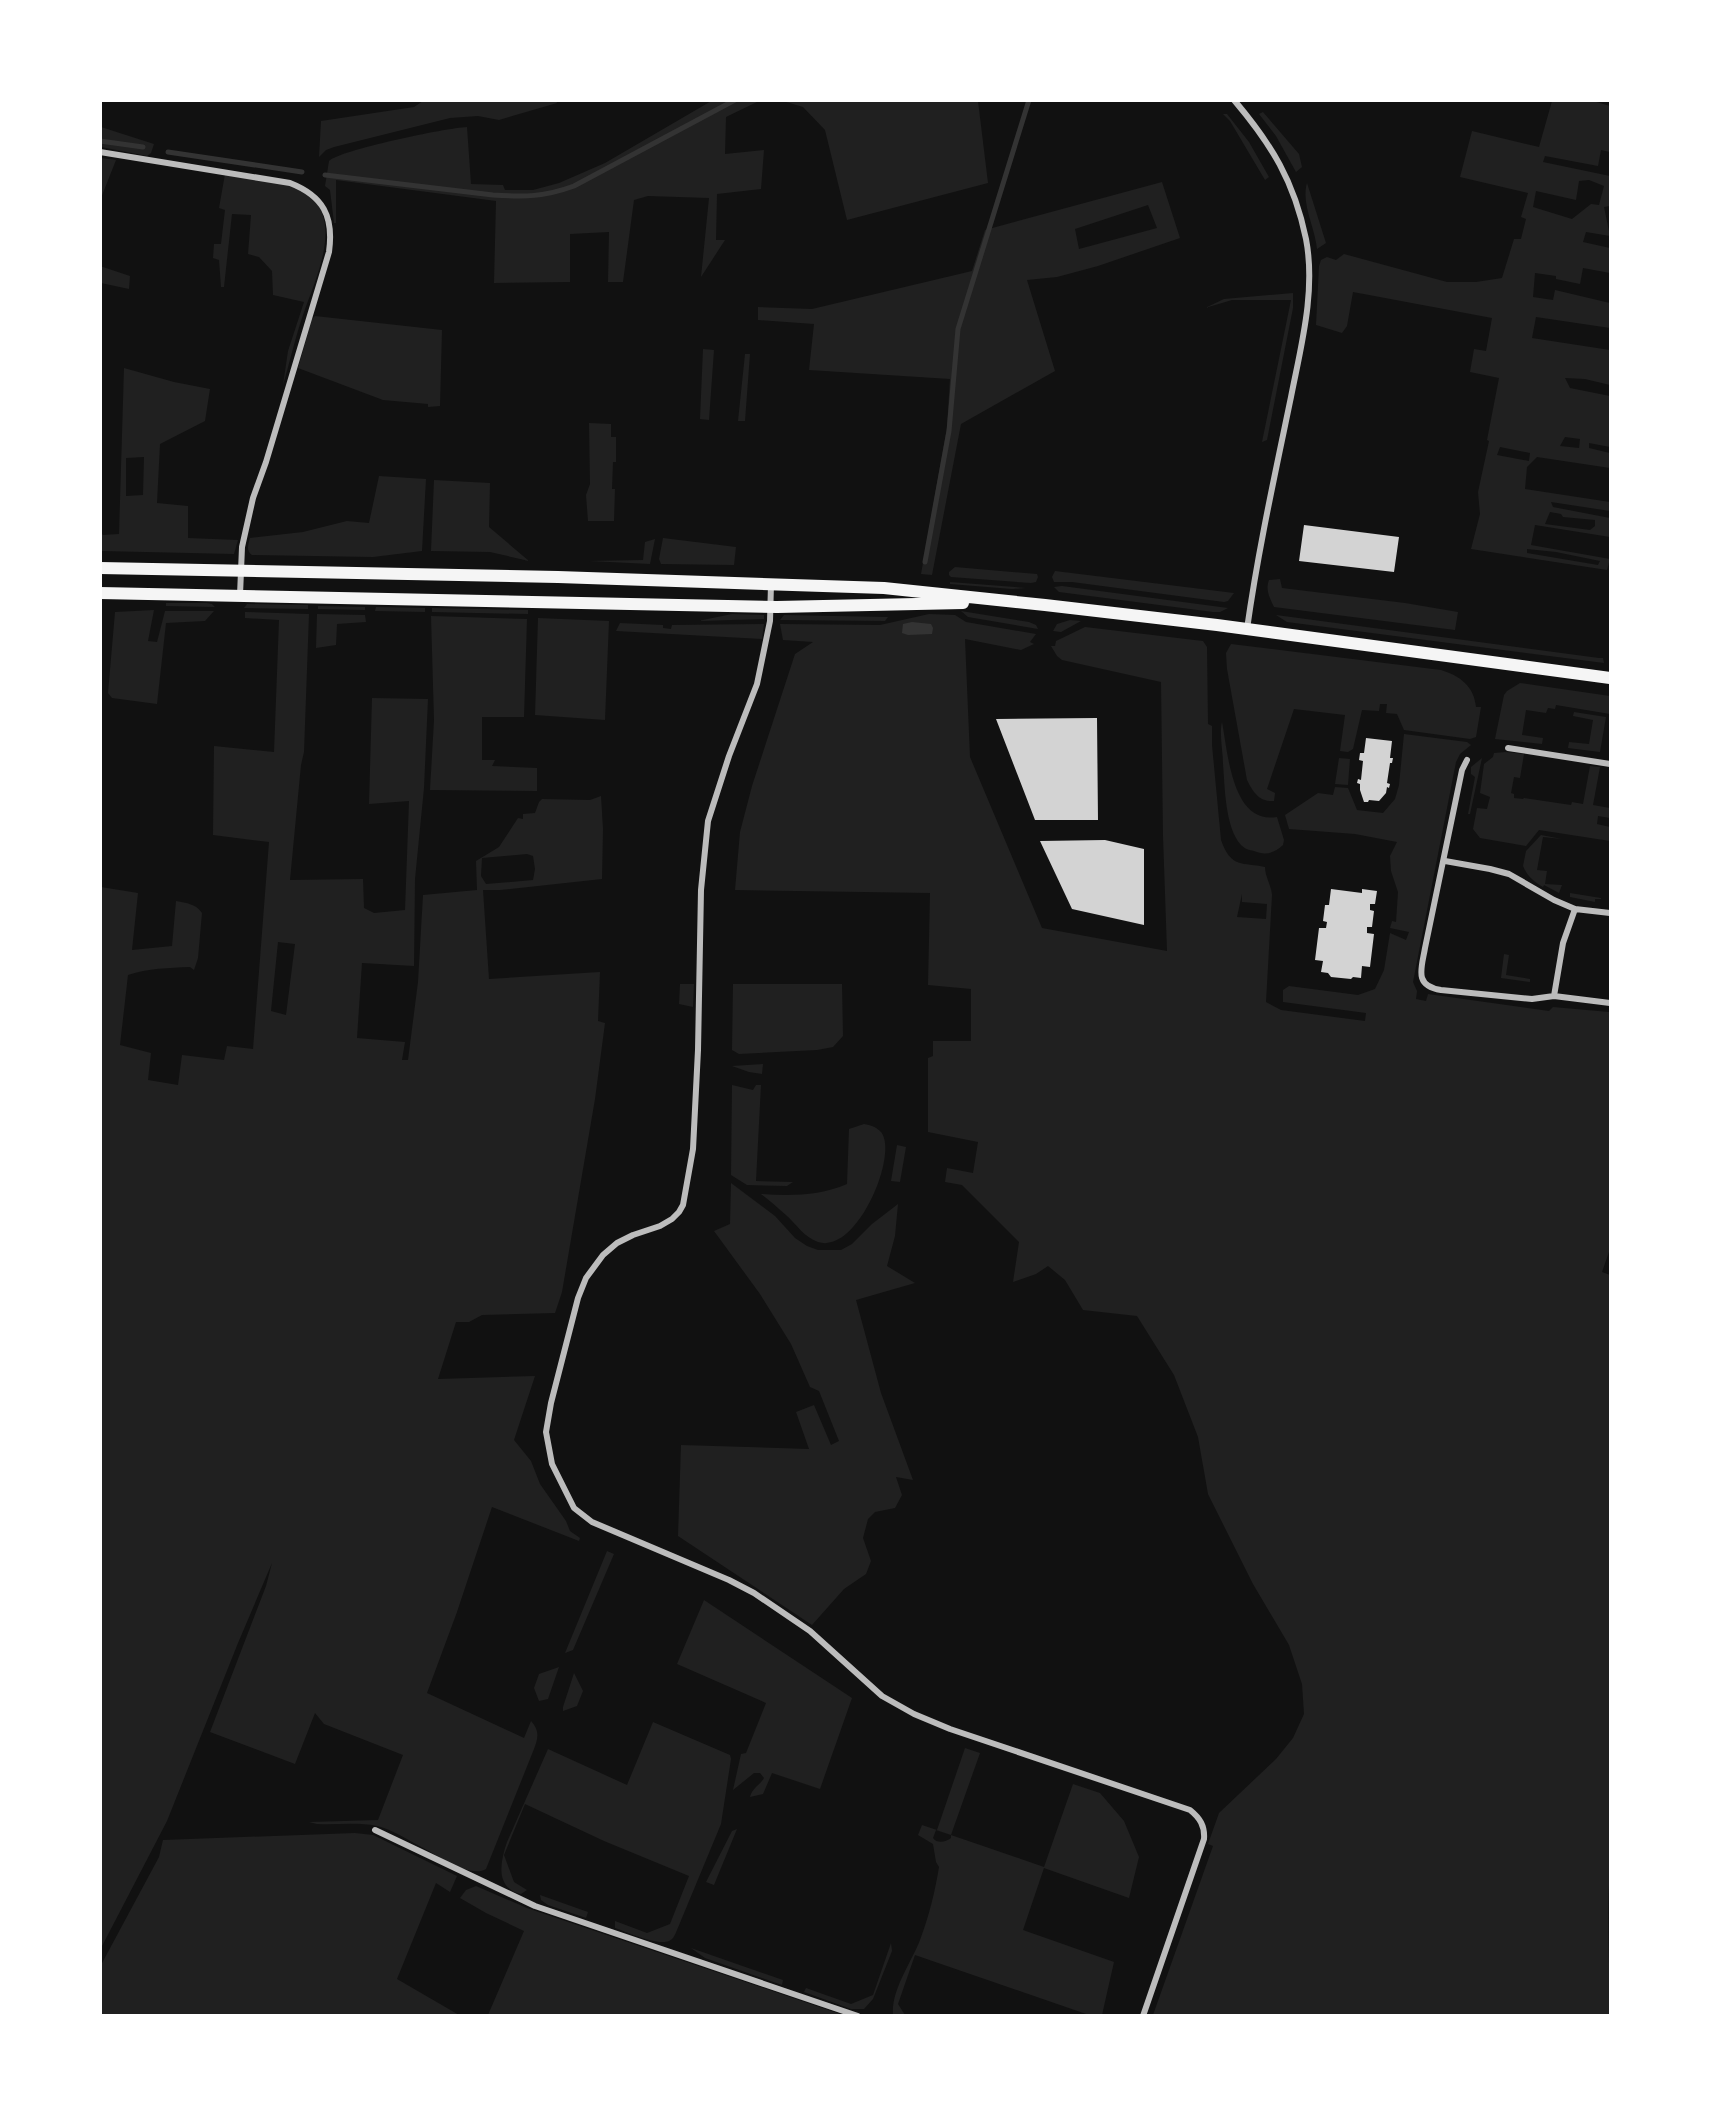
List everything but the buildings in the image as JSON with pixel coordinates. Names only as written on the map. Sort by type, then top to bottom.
[{"type":"main road","points":[[100,568],[558,577],[884,588],[1247,629],[1611,678]]},
{"type":"main road","points":[[100,593],[771,607],[1016,602]]},
{"type":"street","points":[[1234,100],[1267,142],[1294,193],[1306,240],[1309,274],[1304,331],[1266,511],[1247,629]]},
{"type":"street","points":[[100,152],[290,183],[316,196],[326,213],[330,230],[328,252],[266,462],[253,498],[242,547],[240,595]]},
{"type":"street","points":[[771,585],[771,607],[758,684],[729,756],[708,821],[701,890],[698,1056],[693,1149],[683,1204],[672,1219],[617,1244],[603,1255],[586,1278],[572,1316],[547,1422],[547,1442],[552,1464],[569,1501],[585,1518],[624,1537],[718,1575],[754,1593],[802,1626],[876,1691],[902,1707],[950,1729],[1190,1810],[1197,1816],[1204,1830],[1204,1839],[1143,2016]]},
{"type":"street","points":[[1508,748],[1611,764]]},
{"type":"street","points":[[1467,760],[1461,770],[1421,973],[1425,984],[1431,988],[1463,992],[1532,999],[1554,996],[1611,1003]]},
{"type":"street","points":[[1444,861],[1509,874],[1554,900],[1575,909],[1611,913]]},
{"type":"street","points":[[1554,996],[1563,943],[1575,909]]},
{"type":"street","points":[[375,1830],[536,1906],[858,2016]]},
{"type":"shaded area","points":[[556,100],[557,103],[499,120],[478,116],[450,118],[334,147],[326,150],[319,157],[321,121],[414,107],[423,101]]},
{"type":"shaded area","points":[[713,100],[759,101],[726,117],[725,154],[764,150],[761,189],[717,194],[716,240],[725,240],[701,277],[709,198],[648,196],[634,200],[623,282],[608,282],[609,232],[570,234],[570,282],[494,283],[496,201],[336,180],[336,223],[334,223],[330,190],[325,186],[329,161],[352,151],[417,135],[467,127],[471,184],[503,185],[505,190],[533,190],[559,183],[605,163]]},
{"type":"shaded area","points":[[783,101],[978,101],[988,183],[847,220],[825,130],[803,107]]},
{"type":"shaded area","points":[[1552,101],[1593,101],[1610,106],[1610,152],[1601,150],[1598,166],[1545,156],[1543,162],[1610,176],[1610,206],[1604,207],[1610,236],[1586,232],[1583,242],[1610,248],[1610,273],[1583,268],[1580,284],[1556,279],[1556,276],[1535,273],[1533,297],[1553,300],[1555,290],[1610,303],[1610,328],[1536,317],[1532,338],[1610,350],[1610,385],[1585,379],[1565,378],[1570,388],[1610,396],[1610,447],[1589,443],[1589,448],[1610,453],[1610,468],[1537,457],[1527,467],[1525,489],[1610,502],[1610,511],[1551,502],[1553,507],[1610,518],[1610,537],[1535,525],[1531,545],[1610,559],[1607,570],[1471,549],[1480,514],[1478,492],[1499,378],[1470,372],[1474,349],[1486,351],[1492,318],[1353,292],[1347,326],[1342,333],[1316,325],[1319,266],[1321,260],[1327,257],[1336,260],[1344,254],[1447,282],[1476,282],[1502,278],[1514,239],[1521,239],[1526,219],[1521,217],[1528,193],[1460,177],[1472,131],[1539,147]],"holes":[[[1589,180],[1604,186],[1599,205],[1591,204],[1572,219],[1533,207],[1536,191],[1576,200],[1579,181]],[[1565,437],[1580,439],[1579,448],[1560,446]],[[1500,447],[1530,453],[1529,461],[1497,455]],[[1550,512],[1561,514],[1563,517],[1595,520],[1595,526],[1590,530],[1545,524]],[[1527,549],[1600,561],[1598,565],[1527,553]]]},
{"type":"shaded area","points":[[1263,112],[1299,154],[1302,167],[1296,172],[1276,136],[1259,114]]},
{"type":"shaded area","points":[[1223,114],[1227,114],[1249,142],[1269,177],[1265,180],[1230,121]]},
{"type":"shaded area","points":[[101,127],[154,144],[151,153],[147,156],[101,147]]},
{"type":"shaded area","points":[[101,158],[116,160],[101,198]]},
{"type":"shaded area","points":[[225,174],[274,182],[301,190],[315,201],[323,215],[324,248],[320,266],[300,324],[283,385],[288,351],[304,302],[273,295],[272,271],[259,257],[248,254],[251,215],[232,214],[224,287],[221,287],[219,260],[213,258],[214,244],[221,244],[225,210],[219,208]]},
{"type":"shaded area","points":[[1162,182],[1180,238],[1098,266],[1057,277],[1027,280],[1055,371],[961,424],[932,575],[921,574],[947,427],[950,379],[809,370],[814,324],[758,320],[758,307],[812,309],[972,271],[985,230]],"holes":[[[1148,205],[1157,228],[1079,249],[1075,229]]]},
{"type":"shaded area","points":[[1307,183],[1326,243],[1317,249],[1307,207]]},
{"type":"shaded area","points":[[100,266],[130,276],[129,289],[101,283]]},
{"type":"shaded area","points":[[1293,293],[1293,308],[1267,440],[1262,442],[1291,300],[1232,300],[1205,308],[1224,299]]},
{"type":"shaded area","points":[[315,316],[442,330],[440,406],[428,407],[428,404],[383,400],[298,368],[312,319]]},
{"type":"shaded area","points":[[703,349],[714,350],[709,420],[700,419]]},
{"type":"shaded area","points":[[745,354],[750,354],[745,421],[738,421]]},
{"type":"shaded area","points":[[124,368],[210,389],[205,421],[160,444],[157,503],[188,506],[188,538],[238,540],[234,554],[101,551],[101,533],[103,535],[119,534]],"holes":[[[144,457],[143,495],[126,496],[126,458]]]},
{"type":"shaded area","points":[[589,423],[611,424],[611,437],[616,437],[616,462],[613,462],[612,489],[615,489],[614,521],[588,521],[586,495],[590,484]]},
{"type":"shaded area","points":[[379,476],[426,479],[422,551],[373,557],[252,555],[249,552],[250,538],[303,532],[347,521],[369,523]]},
{"type":"shaded area","points":[[434,480],[490,483],[489,527],[529,561],[490,552],[431,551]]},
{"type":"shaded area","points":[[663,538],[736,547],[734,565],[661,564],[659,559]]},
{"type":"shaded area","points":[[655,539],[650,564],[589,561],[643,560],[645,542]]},
{"type":"shaded area","points":[[955,567],[1037,574],[1038,577],[1036,582],[1031,583],[951,577],[949,572]]},
{"type":"shaded area","points":[[1055,571],[1234,593],[1228,601],[1224,602],[1072,582],[1054,582],[1052,577]]},
{"type":"shaded area","points":[[1280,579],[1282,588],[1458,612],[1455,630],[1274,607],[1268,594],[1268,584],[1269,580]]},
{"type":"shaded area","points":[[950,582],[1026,588],[1012,589],[950,584]]},
{"type":"shaded area","points":[[1062,586],[1228,608],[1220,612],[1213,612],[1059,592],[1054,587]]},
{"type":"shaded area","points":[[166,603],[207,603],[215,607],[166,606]]},
{"type":"shaded area","points":[[247,604],[308,605],[308,609],[244,608]]},
{"type":"shaded area","points":[[318,606],[365,607],[365,610],[318,609]]},
{"type":"shaded area","points":[[376,607],[425,608],[425,612],[375,611]]},
{"type":"shaded area","points":[[432,608],[528,610],[528,614],[432,612]]},
{"type":"shaded area","points":[[154,610],[148,641],[157,642],[165,611],[214,611],[205,621],[166,623],[157,704],[112,698],[108,693],[115,612]]},
{"type":"shaded area","points":[[961,611],[1029,622],[1036,625],[1038,629],[968,617]]},
{"type":"shaded area","points":[[245,612],[309,614],[304,752],[290,880],[363,879],[364,908],[374,913],[405,910],[409,801],[369,804],[372,698],[428,699],[424,788],[415,879],[414,966],[362,963],[357,1038],[405,1042],[402,1060],[408,1060],[418,982],[423,895],[477,890],[476,861],[499,847],[518,818],[523,819],[523,814],[535,813],[542,799],[590,800],[601,796],[602,879],[483,890],[489,979],[600,972],[598,1021],[605,1023],[595,1099],[562,1292],[555,1313],[482,1315],[469,1322],[456,1322],[438,1379],[535,1376],[514,1440],[531,1461],[540,1484],[566,1521],[570,1531],[580,1538],[579,1541],[492,1507],[427,1693],[524,1738],[531,1721],[537,1731],[534,1749],[486,1869],[473,1871],[456,1866],[396,1833],[377,1826],[309,1822],[378,1820],[403,1755],[324,1724],[315,1713],[295,1764],[210,1732],[266,1586],[272,1563],[167,1821],[101,1948],[101,887],[138,893],[132,950],[172,946],[176,901],[194,906],[202,913],[198,958],[194,970],[190,967],[166,968],[128,975],[120,1045],[151,1053],[148,1080],[178,1085],[182,1055],[224,1060],[227,1046],[253,1049],[269,842],[213,835],[214,746],[274,752],[279,620],[245,618]],"holes":[[[527,854],[533,856],[535,869],[533,880],[486,884],[481,876],[482,858]],[[278,942],[295,944],[286,1015],[271,1011]]]},
{"type":"shaded area","points":[[317,614],[365,615],[366,622],[337,624],[336,645],[316,648]]},
{"type":"shaded area","points":[[732,614],[764,615],[764,619],[698,621]]},
{"type":"shaded area","points":[[929,614],[955,615],[966,622],[1036,634],[1030,642],[1034,644],[1021,650],[965,639],[970,757],[1042,928],[1167,951],[1161,682],[1062,660],[1051,646],[1055,646],[1056,641],[1085,627],[1203,641],[1207,647],[1208,724],[1212,726],[1221,840],[1229,856],[1234,860],[1265,867],[1272,895],[1266,1002],[1281,1010],[1365,1021],[1366,1013],[1283,1002],[1283,990],[1289,986],[1358,995],[1375,989],[1384,970],[1390,933],[1406,940],[1409,932],[1390,928],[1392,921],[1396,922],[1398,892],[1391,871],[1390,856],[1397,842],[1355,834],[1289,829],[1285,815],[1318,793],[1333,795],[1335,787],[1348,788],[1357,810],[1383,813],[1395,799],[1399,785],[1404,734],[1467,742],[1471,745],[1460,754],[1456,762],[1413,982],[1417,991],[1416,999],[1426,1001],[1428,994],[1549,1011],[1553,1007],[1609,1012],[1610,1010],[1610,1249],[1602,1272],[1610,1275],[1610,1870],[1608,1925],[1610,2015],[1153,2015],[1213,1846],[1208,1844],[1219,1813],[1276,1759],[1293,1738],[1304,1714],[1302,1684],[1289,1645],[1253,1584],[1208,1494],[1198,1437],[1174,1375],[1137,1316],[1083,1310],[1065,1280],[1048,1266],[1036,1274],[1013,1282],[1019,1242],[962,1185],[945,1182],[947,1168],[973,1173],[978,1142],[928,1132],[928,1058],[933,1056],[933,1041],[971,1041],[971,989],[928,985],[930,893],[735,890],[740,832],[752,786],[795,654],[813,642],[783,640],[780,624],[880,625]],"holes":[[[1242,894],[1242,902],[1267,904],[1266,919],[1237,917]]]},
{"type":"shaded area","points":[[784,615],[888,617],[885,621],[780,620]]},
{"type":"shaded area","points":[[1276,615],[1603,658],[1604,663],[1287,622]]},
{"type":"shaded area","points":[[431,616],[527,619],[524,717],[482,717],[482,760],[495,760],[492,766],[537,768],[537,791],[430,790],[434,720]]},
{"type":"shaded area","points":[[538,618],[609,621],[605,720],[535,715]]},
{"type":"shaded area","points":[[1070,620],[1081,621],[1061,632],[1053,631],[1057,624]]},
{"type":"shaded area","points":[[912,622],[931,624],[932,634],[902,633],[903,624]]},
{"type":"shaded area","points":[[620,623],[663,625],[663,628],[671,629],[672,625],[764,624],[762,639],[616,631]]},
{"type":"shaded area","points":[[1231,644],[1448,672],[1465,683],[1472,693],[1476,707],[1481,707],[1476,737],[1470,739],[1404,730],[1397,714],[1386,713],[1387,704],[1380,704],[1379,711],[1362,710],[1353,749],[1348,752],[1340,751],[1345,715],[1294,709],[1267,789],[1275,793],[1274,801],[1264,800],[1254,792],[1247,780],[1227,669],[1226,653]]},
{"type":"shaded area","points":[[1520,683],[1610,696],[1610,714],[1556,705],[1555,709],[1548,708],[1546,713],[1526,710],[1522,735],[1543,738],[1542,744],[1495,739],[1504,695]]},
{"type":"shaded area","points":[[1574,712],[1606,717],[1600,752],[1568,748],[1569,742],[1589,744],[1593,720],[1573,716]]},
{"type":"shaded area","points":[[1222,722],[1230,768],[1241,799],[1250,810],[1262,816],[1277,817],[1284,840],[1283,845],[1273,852],[1262,853],[1246,848],[1241,845],[1232,828],[1225,795]]},
{"type":"shaded area","points":[[1494,753],[1524,754],[1520,778],[1514,777],[1511,793],[1514,794],[1514,798],[1571,805],[1572,802],[1583,804],[1590,766],[1600,767],[1593,805],[1610,808],[1610,818],[1598,816],[1597,824],[1610,827],[1610,841],[1539,830],[1526,846],[1480,838],[1473,829],[1477,808],[1487,809],[1490,797],[1480,793],[1484,764],[1493,757]]},
{"type":"shaded area","points":[[1339,758],[1350,759],[1348,785],[1335,784]]},
{"type":"shaded area","points":[[1482,758],[1470,814],[1468,814],[1475,777],[1471,774],[1471,767]]},
{"type":"shaded area","points":[[1541,835],[1562,839],[1543,837],[1537,870],[1547,871],[1545,884],[1562,885],[1559,893],[1537,883],[1523,866],[1526,851]]},
{"type":"shaded area","points":[[1570,893],[1601,899],[1595,899],[1595,902],[1570,897]]},
{"type":"shaded area","points":[[1504,954],[1509,955],[1506,975],[1530,979],[1530,982],[1501,978]]},
{"type":"shaded area","points":[[680,984],[694,984],[693,1007],[679,1004]]},
{"type":"shaded area","points":[[733,984],[842,984],[843,1036],[833,1047],[817,1050],[739,1054],[732,1050]]},
{"type":"shaded area","points":[[763,1064],[762,1074],[732,1066]]},
{"type":"shaded area","points":[[732,1085],[753,1090],[756,1085],[761,1085],[756,1181],[793,1182],[787,1186],[747,1185],[731,1175]]},
{"type":"shaded area","points":[[864,1124],[881,1132],[885,1144],[879,1180],[871,1200],[860,1219],[847,1233],[833,1242],[813,1240],[761,1194],[805,1194],[826,1191],[847,1184],[849,1129]]},
{"type":"shaded area","points":[[897,1145],[906,1147],[900,1182],[891,1181]]},
{"type":"shaded area","points":[[731,1183],[775,1216],[795,1238],[818,1250],[841,1250],[852,1244],[872,1224],[898,1204],[895,1236],[887,1266],[915,1283],[856,1300],[881,1393],[913,1480],[896,1477],[902,1495],[895,1508],[875,1512],[868,1519],[863,1538],[871,1561],[866,1574],[844,1589],[812,1625],[678,1536],[681,1445],[809,1449],[796,1412],[814,1405],[831,1445],[839,1441],[819,1391],[810,1387],[791,1344],[760,1294],[714,1231],[730,1224]]},
{"type":"shaded area","points":[[607,1551],[614,1554],[573,1650],[565,1653]]},
{"type":"shaded area","points":[[704,1600],[852,1698],[820,1789],[772,1773],[763,1794],[750,1797],[752,1791],[764,1778],[760,1773],[754,1773],[733,1790],[741,1754],[746,1753],[766,1703],[677,1664]]},
{"type":"shaded area","points":[[559,1667],[548,1699],[539,1701],[534,1688],[539,1674]]},
{"type":"shaded area","points":[[574,1673],[583,1691],[577,1706],[563,1711],[563,1707]]},
{"type":"shaded area","points":[[653,1722],[730,1755],[731,1759],[721,1824],[675,1935],[671,1940],[664,1942],[650,1940],[615,1928],[615,1921],[647,1933],[670,1924],[689,1876],[604,1841],[525,1804],[504,1855],[514,1882],[527,1890],[521,1894],[507,1886],[503,1880],[501,1866],[507,1842],[548,1749],[627,1785]]},
{"type":"shaded area","points":[[965,1748],[980,1753],[951,1835],[1044,1867],[1073,1784],[1100,1793],[1124,1821],[1139,1857],[1129,1898],[1044,1868],[1023,1930],[1114,1962],[1102,2015],[1089,2015],[915,1955],[898,2004],[905,2015],[893,2015],[898,1986],[926,1922],[939,1867],[933,1844],[918,1835],[922,1825],[937,1830]],"holes":[[[936,1830],[951,1835],[951,1838],[942,1842],[933,1838]]]},
{"type":"shaded area","points":[[737,1829],[714,1885],[706,1882],[732,1831]]},
{"type":"shaded area","points":[[355,1833],[373,1835],[457,1876],[450,1892],[436,1883],[397,1979],[459,2015],[101,2015],[101,1965],[159,1857],[163,1840]]},
{"type":"shaded area","points":[[476,1886],[527,1908],[843,2015],[488,2015],[524,1931],[460,1898],[466,1890]]},
{"type":"shaded area","points":[[540,1895],[588,1912],[586,1918],[548,1905],[541,1900]]},
{"type":"shaded area","points":[[891,1943],[892,1951],[873,1999],[864,2009],[851,2009],[804,1992],[806,1988],[851,2004],[873,1995]]},
{"type":"shaded area","points":[[691,1948],[783,1980],[782,1985],[705,1958]]},
{"type":"waterway","points":[[325,175],[493,195],[544,194],[574,186],[735,100]]},
{"type":"waterway","points":[[925,562],[949,431],[958,329],[1029,100]]},
{"type":"waterway","points":[[100,141],[143,147]]},
{"type":"waterway","points":[[168,152],[302,172]]}]
